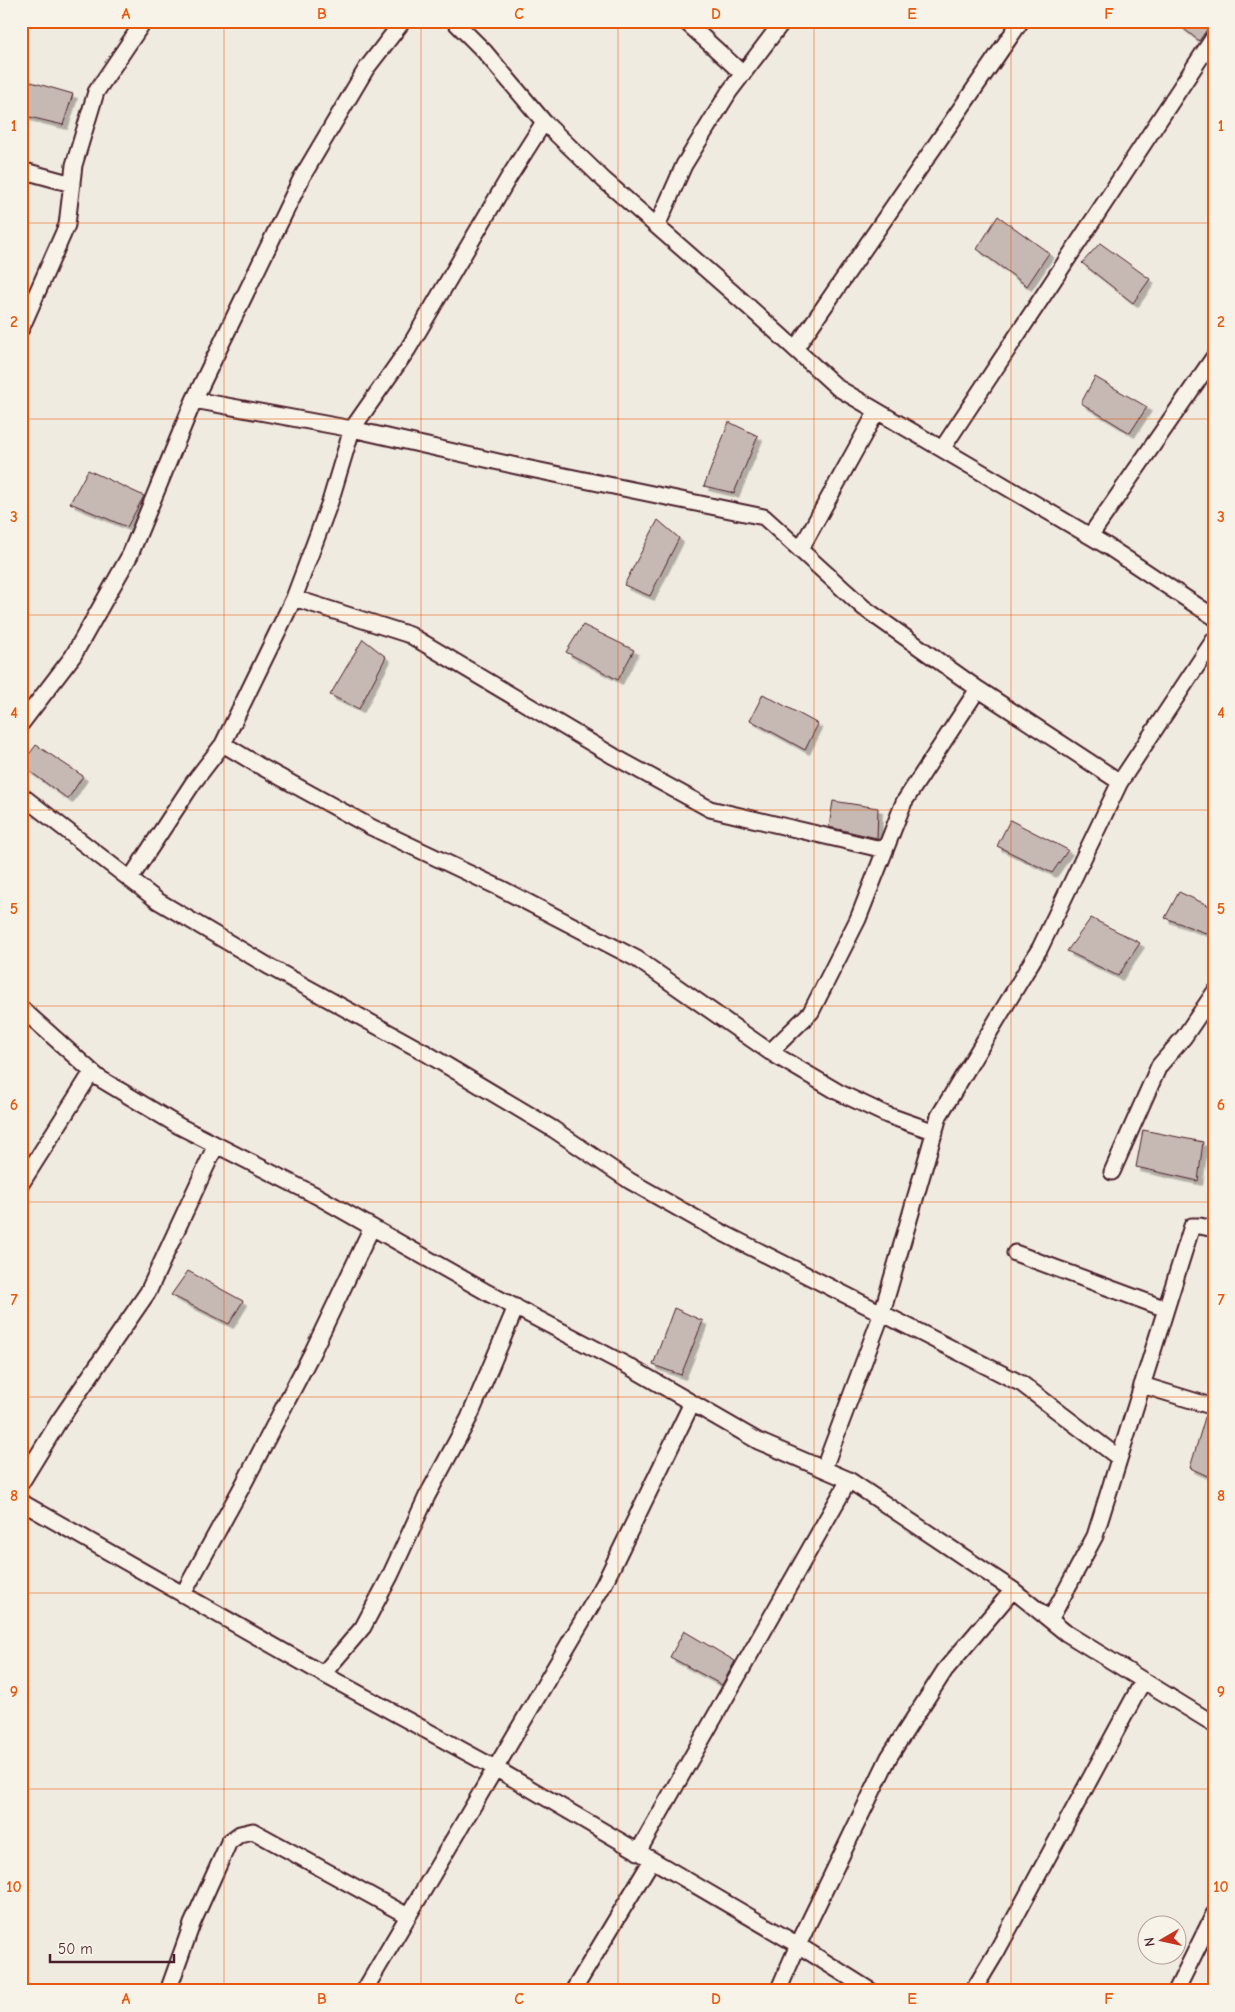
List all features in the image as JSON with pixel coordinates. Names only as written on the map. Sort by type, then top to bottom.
[{"type":"street","points":[[21,329],[68,225],[74,165],[96,92],[144,21]]},
{"type":"street","points":[[21,724],[73,656],[130,555],[194,400],[302,177],[366,69],[403,21]]},
{"type":"street","points":[[454,21],[484,51],[544,122],[604,180],[838,388],[1090,536],[1214,617]]},
{"type":"street","points":[[685,21],[743,74]]},
{"type":"street","points":[[657,226],[684,165],[729,92],[783,21]]},
{"type":"street","points":[[795,349],[1021,21]]},
{"type":"street","points":[[942,449],[1214,37]]},
{"type":"street","points":[[130,879],[192,783],[223,744],[294,598],[330,502],[352,430],[408,349],[509,177],[544,122]]},
{"type":"street","points":[[21,170],[72,184]]},
{"type":"street","points":[[1090,536],[1214,357]]},
{"type":"street","points":[[194,400],[352,430],[764,517],[864,608],[978,689],[1120,782]]},
{"type":"street","points":[[800,550],[877,411]]},
{"type":"street","points":[[294,598],[410,635],[615,757],[710,809],[885,850]]},
{"type":"street","points":[[824,1468],[882,1313],[939,1116],[1040,948],[1120,782],[1214,640]]},
{"type":"street","points":[[770,1052],[812,1012],[858,919],[904,802],[978,689]]},
{"type":"street","points":[[223,744],[370,827],[500,888],[637,959],[770,1052],[838,1092],[887,1115],[935,1132]]},
{"type":"street","points":[[21,795],[158,901],[424,1052],[553,1129],[630,1181],[715,1229],[1022,1384],[1119,1458]]},
{"type":"street","points":[[1112,1172],[1159,1066],[1184,1037],[1214,993]]},
{"type":"street","points":[[21,1008],[99,1078],[179,1126],[317,1196],[516,1307],[628,1366],[758,1441],[849,1480],[1013,1590],[1066,1633],[1214,1724]]},
{"type":"street","points":[[21,1184],[92,1072]]},
{"type":"street","points":[[21,1483],[59,1421],[148,1292],[216,1145]]},
{"type":"street","points":[[1050,1620],[1095,1536],[1192,1226],[1214,1229]]},
{"type":"street","points":[[183,1594],[312,1353],[372,1227]]},
{"type":"street","points":[[1015,1253],[1166,1309]]},
{"type":"street","points":[[323,1674],[363,1627],[390,1576],[427,1496],[469,1418],[516,1307]]},
{"type":"street","points":[[1142,1385],[1214,1407]]},
{"type":"street","points":[[364,1991],[604,1584],[692,1403]]},
{"type":"street","points":[[638,1852],[849,1480]]},
{"type":"street","points":[[21,1502],[323,1674],[495,1768],[871,1991]]},
{"type":"street","points":[[778,1991],[889,1757],[945,1670],[1013,1590]]},
{"type":"street","points":[[973,1991],[997,1951],[1143,1681]]},
{"type":"street","points":[[168,1991],[192,1924],[229,1842],[240,1834],[253,1831],[408,1916]]},
{"type":"street","points":[[573,1991],[652,1860]]},
{"type":"street","points":[[1176,1991],[1214,1914]]},
{"type":"building","points":[[1174,21],[1213,21],[1199,41]]},
{"type":"building","points":[[21,79],[73,94],[63,125],[21,115]]},
{"type":"building","points":[[998,216],[1049,253],[1027,286],[977,249]]},
{"type":"building","points":[[1100,243],[1150,279],[1133,303],[1082,263]]},
{"type":"building","points":[[1095,377],[1147,407],[1130,433],[1081,403]]},
{"type":"building","points":[[729,422],[758,436],[734,493],[704,486]]},
{"type":"building","points":[[88,470],[144,496],[127,527],[70,503]]},
{"type":"building","points":[[658,520],[679,538],[650,596],[624,585]]},
{"type":"building","points":[[583,625],[634,650],[618,680],[566,652]]},
{"type":"building","points":[[363,639],[386,657],[359,709],[330,695]]},
{"type":"building","points":[[763,694],[818,724],[805,750],[750,720]]},
{"type":"building","points":[[36,745],[83,776],[68,799],[21,765]]},
{"type":"building","points":[[833,801],[878,808],[877,838],[829,827]]},
{"type":"building","points":[[1010,820],[1068,850],[1052,873],[997,846]]},
{"type":"building","points":[[1179,892],[1214,908],[1214,936],[1165,918]]},
{"type":"building","points":[[1091,918],[1140,943],[1118,976],[1067,951]]},
{"type":"building","points":[[1143,1130],[1203,1142],[1198,1181],[1136,1167]]},
{"type":"building","points":[[188,1271],[243,1301],[229,1324],[171,1295]]},
{"type":"building","points":[[674,1308],[703,1321],[681,1375],[653,1365]]},
{"type":"building","points":[[1206,1414],[1214,1416],[1214,1479],[1190,1468]]},
{"type":"building","points":[[684,1631],[735,1661],[722,1685],[670,1657]]}]
